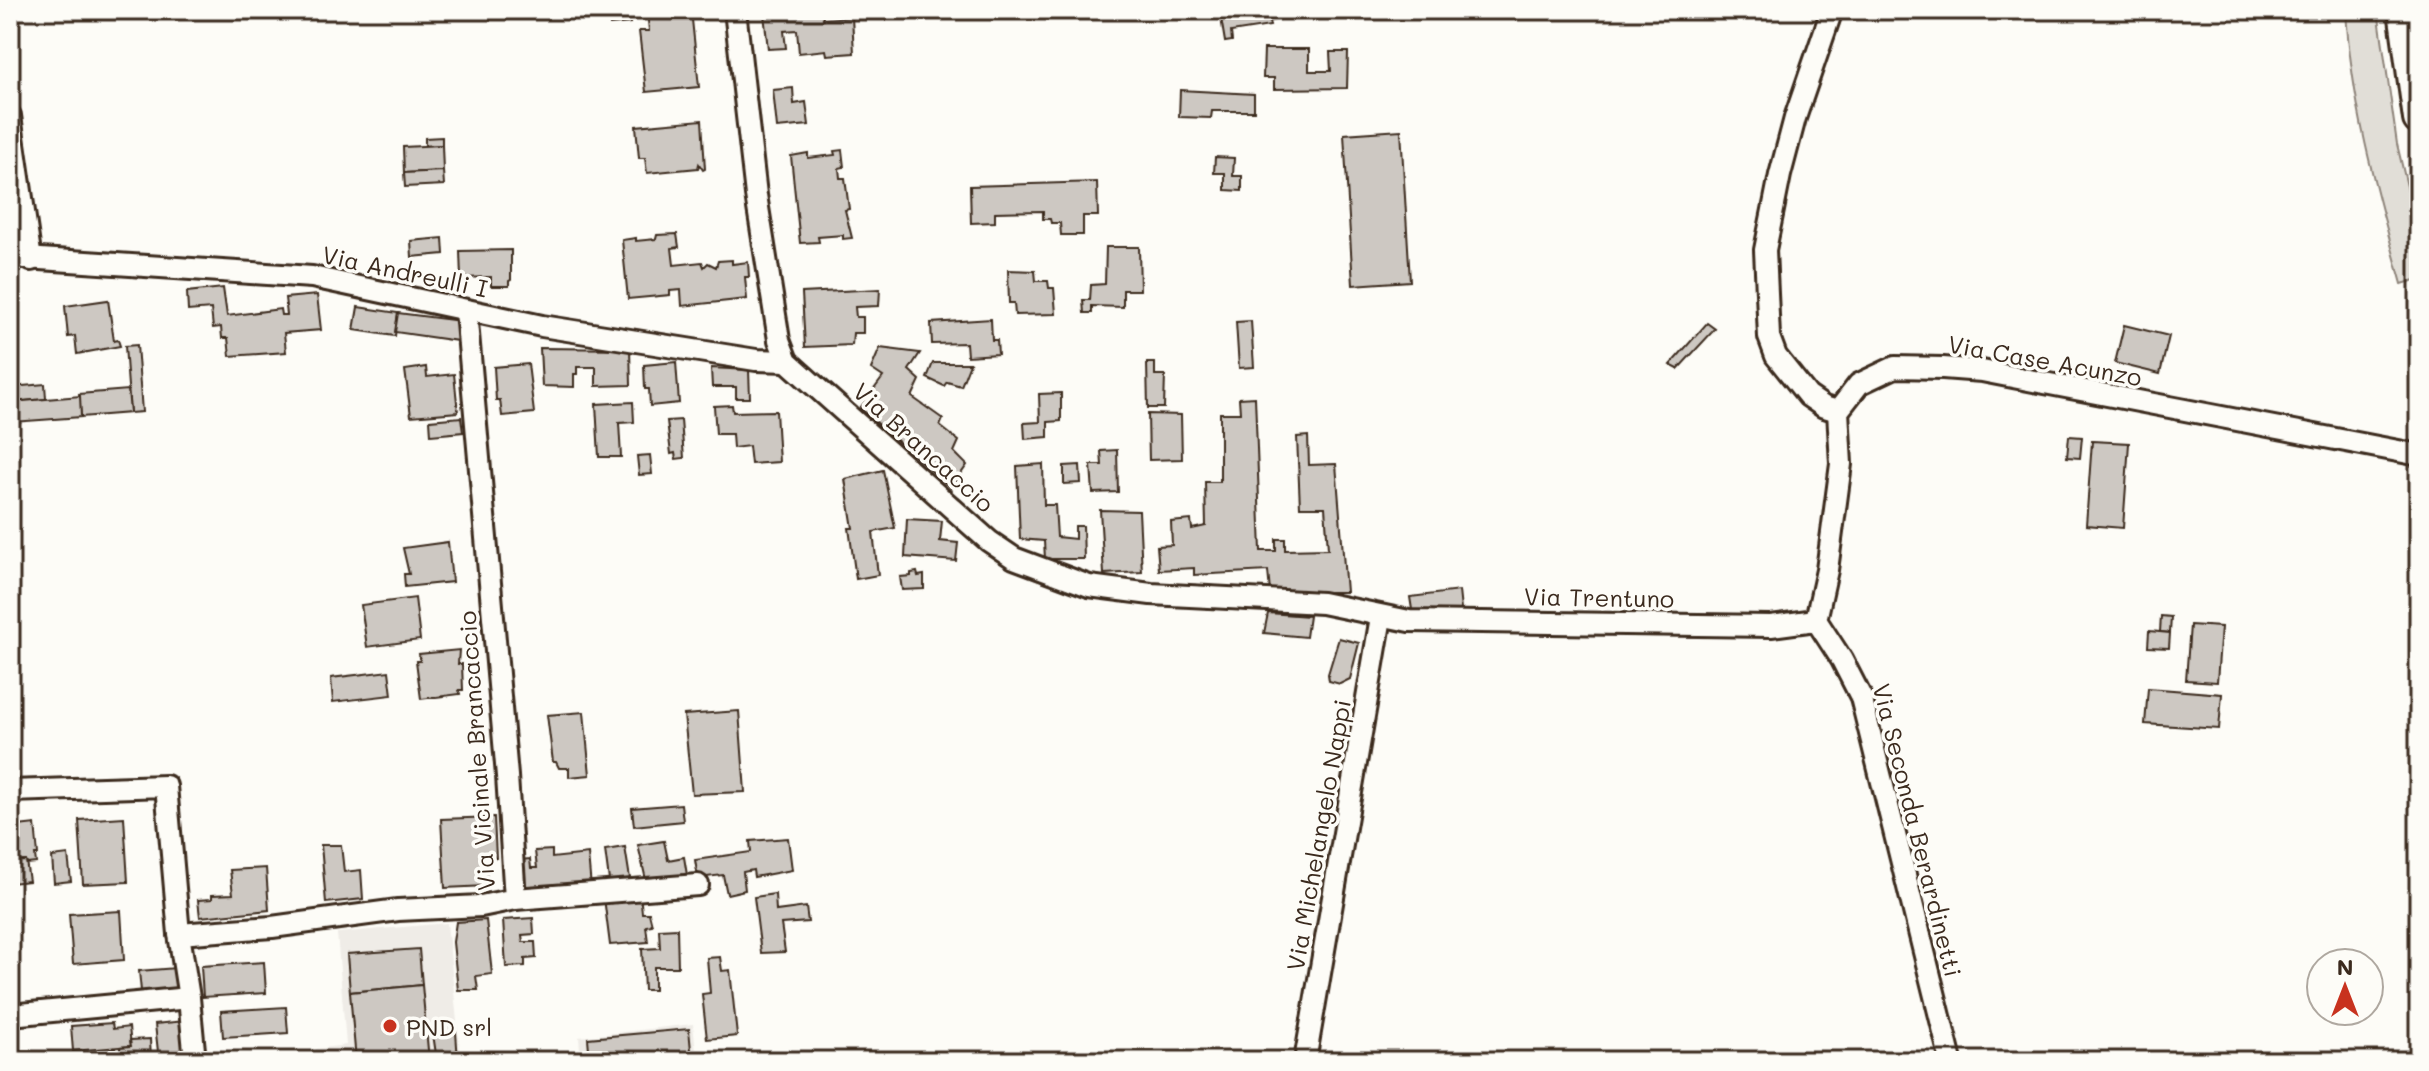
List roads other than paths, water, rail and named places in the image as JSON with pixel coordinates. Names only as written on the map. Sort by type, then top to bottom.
[{"type":"highway","points":[[2404,10],[2419,119]]},
{"type":"street","points":[[735,10],[756,195],[779,340],[787,361]]},
{"type":"street","points":[[1816,620],[1827,570],[1841,464],[1838,411],[1824,407],[1808,396],[1776,356],[1769,337],[1765,250],[1795,118],[1832,10]]},
{"type":"street","points":[[10,116],[31,260]]},
{"type":"street","name":"Via Andreulli I","points":[[10,257],[282,273],[385,291],[542,326],[756,360],[787,361]]},
{"type":"street","name":"Via Vicinale Brancaccio","points":[[179,934],[272,927],[398,910],[481,906],[515,899],[506,761],[466,311]]},
{"type":"street","name":"Via Brancaccio","points":[[787,361],[989,541],[1014,558],[1089,586],[1151,594],[1322,603],[1381,617]]},
{"type":"street","name":"Via Case Acunzo","points":[[1838,411],[1859,384],[1895,367],[1943,368],[1982,371],[2419,455]]},
{"type":"street","name":"Via Trentuno","points":[[1381,617],[1433,622],[1771,626],[1816,620]]},
{"type":"street","name":"Via Michelangelo Nappi","points":[[1305,1061],[1381,617]]},
{"type":"street","name":"Via Seconda Berardinetti","points":[[1816,620],[1861,697],[1951,1061]]},
{"type":"street","points":[[10,791],[166,786],[179,934],[195,1061]]},
{"type":"street","points":[[515,899],[698,885]]},
{"type":"street","points":[[10,1015],[189,998]]},
{"type":"place","name":"PND srl","points":[[390,1026]]}]
